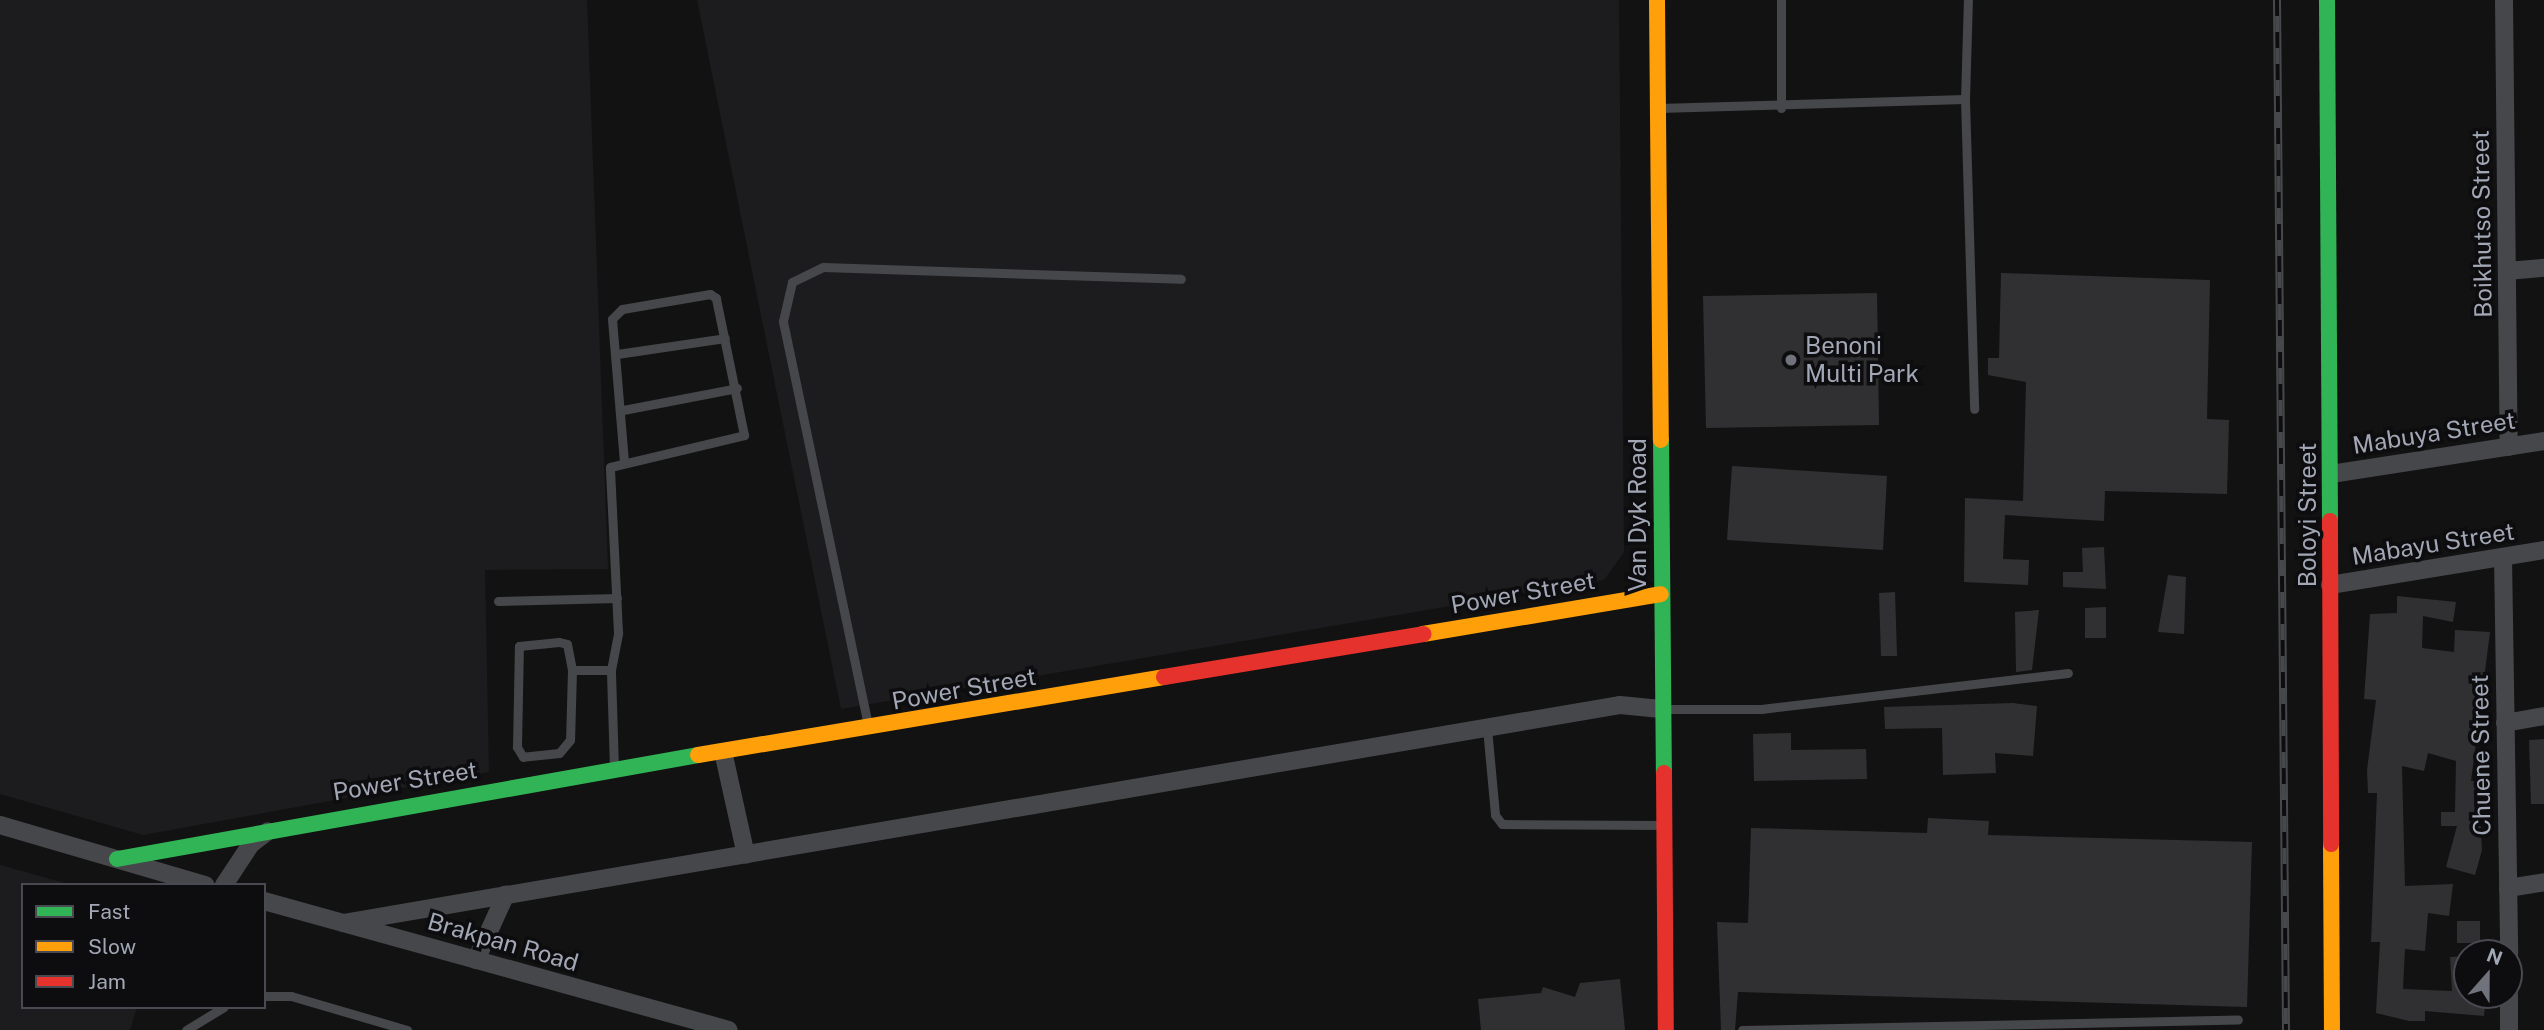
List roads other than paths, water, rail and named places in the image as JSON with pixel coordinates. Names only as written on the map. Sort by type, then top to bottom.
[{"type":"street","name":"Van Dyk Road","points":[[1657,0],[1661,709],[1666,1030]]},
{"type":"street","name":"Boloyi Street","points":[[2327,0],[2332,1030]]},
{"type":"street","name":"Boikhutso Street","points":[[2504,0],[2509,447]]},
{"type":"street","points":[[2507,271],[2544,268]]},
{"type":"street","name":"Mabuya Street","points":[[2331,474],[2544,441]]},
{"type":"street","name":"Mabayu Street","points":[[2330,585],[2544,551]]},
{"type":"street","name":"Chuene Street","points":[[2503,556],[2509,939]]},
{"type":"street","name":"Power Street","points":[[117,859],[274,826],[724,756],[1661,594]]},
{"type":"street","points":[[343,923],[1620,705],[1661,709]]},
{"type":"street","points":[[2505,723],[2544,716]]},
{"type":"street","points":[[724,756],[746,855]]},
{"type":"street","points":[[0,825],[198,883]]},
{"type":"street","points":[[224,883],[251,844],[274,826]]},
{"type":"street","points":[[2508,888],[2544,882]]},
{"type":"street","points":[[476,960],[506,894]]},
{"type":"street","name":"Brakpan Road","points":[[266,902],[729,1030]]},
{"type":"street","points":[[2509,1009],[2509,1030]]},
{"type":"lane","points":[[1781,0],[1781,107]]},
{"type":"lane","points":[[1968,0],[1965,99],[1974,409]]},
{"type":"lane","points":[[1658,108],[1781,107],[1965,99]]},
{"type":"lane","points":[[869,731],[783,321],[793,282],[823,267],[1181,279]]},
{"type":"lane","points":[[615,773],[611,670],[617,598],[610,467],[624,461],[742,437],[737,388],[716,298],[702,293],[622,309],[612,319],[623,410],[624,461]]},
{"type":"lane","points":[[617,354],[725,338]]},
{"type":"lane","points":[[623,410],[737,388]]},
{"type":"lane","points":[[498,601],[617,598]]},
{"type":"lane","points":[[567,644],[572,670],[567,749],[523,757],[517,747],[519,646],[567,644]]},
{"type":"lane","points":[[572,670],[611,670]]},
{"type":"lane","points":[[1661,709],[1749,710],[2068,673]]},
{"type":"lane","points":[[1487,728],[1502,824],[1663,825]]},
{"type":"lane","points":[[266,996],[291,996],[407,1030]]},
{"type":"lane","points":[[186,1030],[221,1009]]},
{"type":"lane","points":[[1742,1030],[2238,1020]]},
{"type":"railway","points":[[2277,0],[2286,1030]]},
{"type":"place","name":"Benoni Multi Park","points":[[1791,360]]}]
